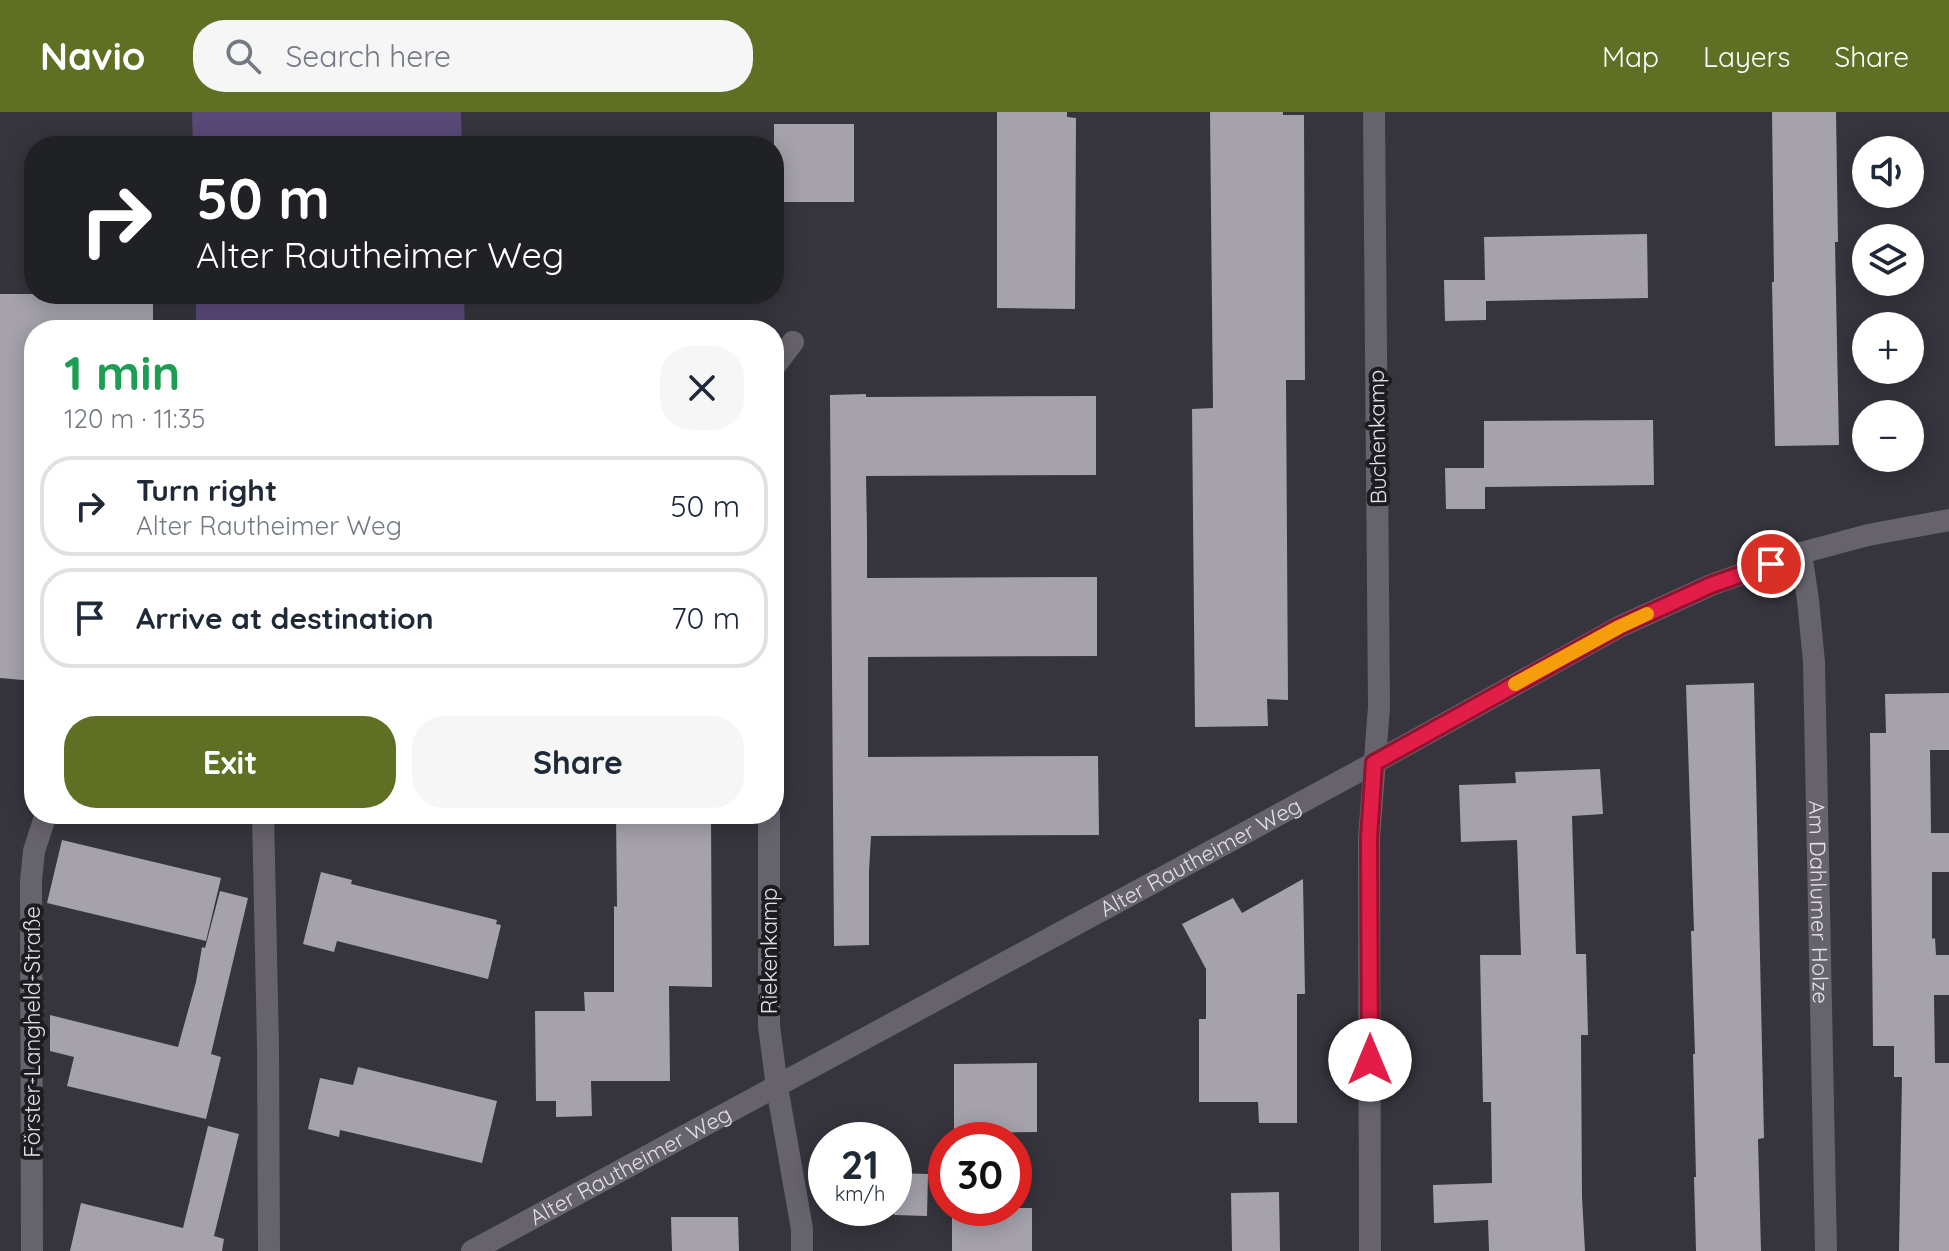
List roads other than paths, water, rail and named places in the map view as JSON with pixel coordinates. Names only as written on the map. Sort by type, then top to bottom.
[{"type":"street","name":"Buchenkamp","points":[[1370,1251],[1369,838],[1379,707],[1374,112]]},
{"type":"street","points":[[784,354],[793,342]]},
{"type":"street","name":"Alter Rautheimer Weg","points":[[472,1251],[1619,627],[1711,585],[1801,553],[1868,535],[1949,520]]},
{"type":"street","name":"Am Dahlumer Holze","points":[[1801,553],[1814,662],[1826,1251]]},
{"type":"street","name":"Förster-Langheld-Straße","points":[[32,1251],[31,881],[34,851],[43,824]]},
{"type":"street","points":[[263,824],[269,1251]]},
{"type":"street","name":"Riekenkamp","points":[[769,824],[769,1026],[802,1229],[802,1251]]}]
